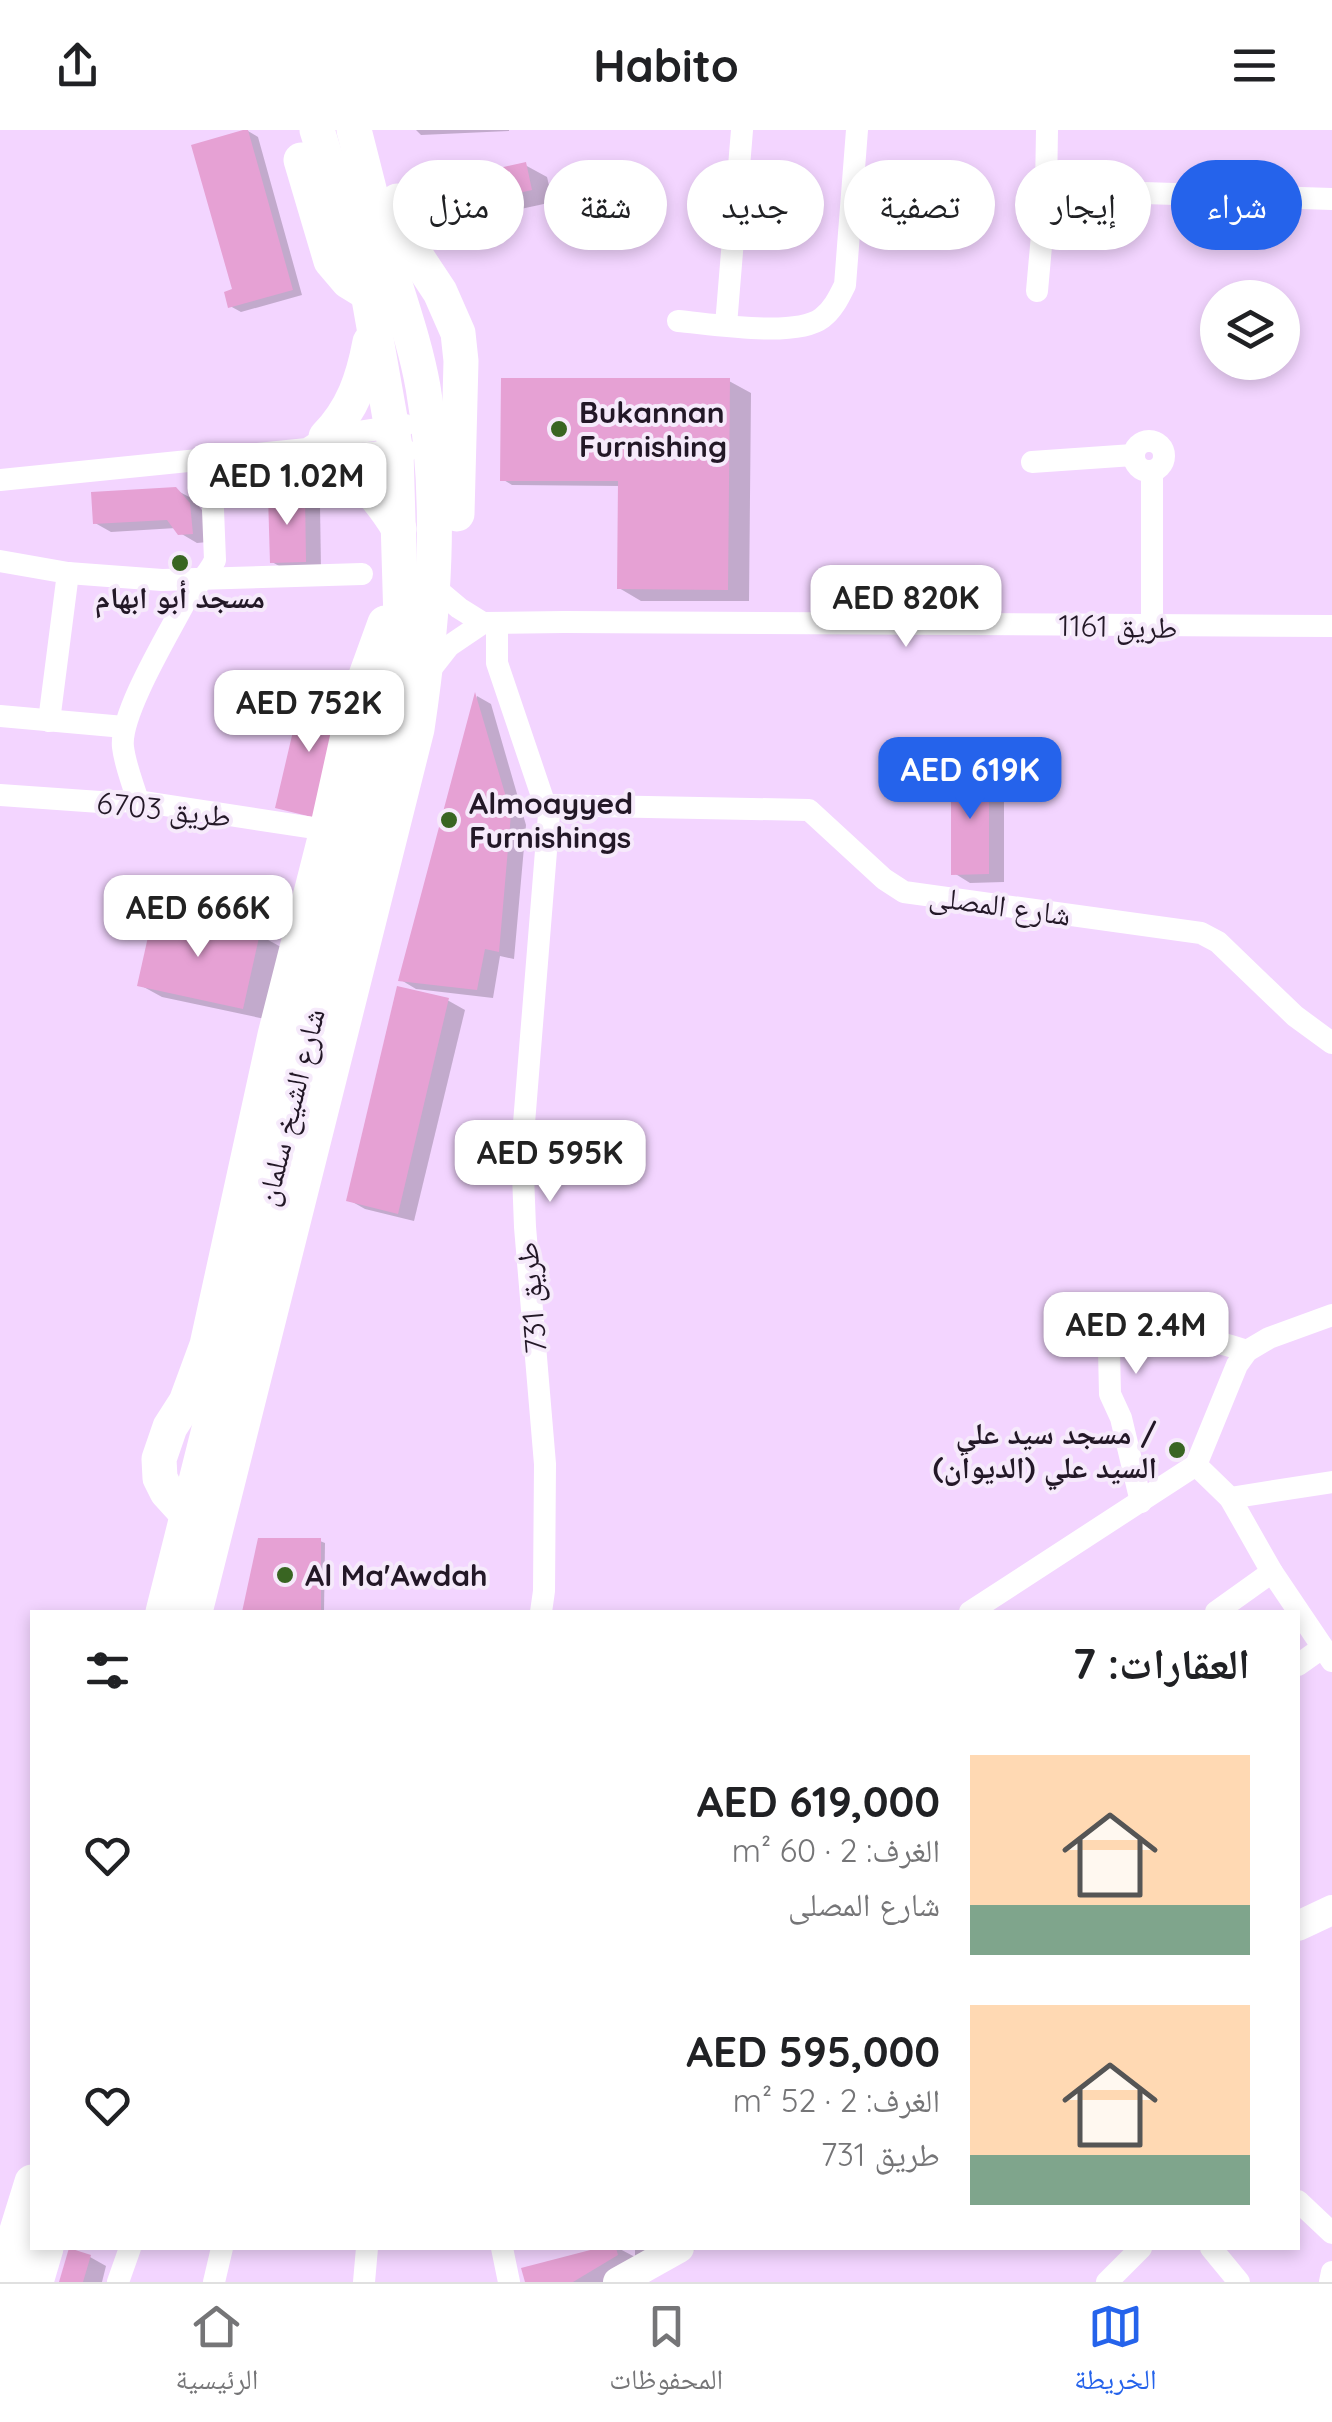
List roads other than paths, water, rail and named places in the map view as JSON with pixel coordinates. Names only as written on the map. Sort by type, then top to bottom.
[{"type":"main road","points":[[292,130],[331,261],[370,309],[360,384],[345,415],[320,447],[369,488],[400,530]]},
{"type":"main road","name":"شارع الشيخ سلمان","points":[[162,1610],[367,798],[402,621],[418,583],[400,530],[394,439],[370,309],[317,130]]},
{"type":"main road","name":"شارع الشيخ سلمان","points":[[196,1610],[412,748],[425,677],[418,583],[434,474],[430,436],[422,384],[354,130]]},
{"type":"main road","points":[[186,1514],[166,1492],[159,1459],[207,1345],[275,1036],[360,692],[457,517],[461,361],[458,334],[440,292],[407,242],[377,130]]},
{"type":"main road","points":[[422,384],[440,292]]},
{"type":"main road","points":[[216,1610],[237,1518],[230,1478]]},
{"type":"main road","points":[[1,2282],[18,2211]]},
{"type":"main road","points":[[36,2282],[45,2250]]},
{"type":"street","points":[[726,325],[742,130]]},
{"type":"street","points":[[678,321],[803,328],[835,305],[845,286],[857,130]]},
{"type":"street","points":[[1046,160],[1047,130]]},
{"type":"street","points":[[1151,193],[1332,199]]},
{"type":"street","points":[[1037,291],[1041,250]]},
{"type":"street","points":[[0,480],[430,436]]},
{"type":"street","points":[[1032,462],[1133,455],[1137,446],[1146,441],[1163,448],[1165,458],[1161,467],[1152,472],[1152,627]]},
{"type":"street","points":[[138,801],[123,748],[124,727],[185,602],[215,560],[211,459]]},
{"type":"street","points":[[0,561],[68,572],[202,580],[362,574]]},
{"type":"street","points":[[49,721],[68,572]]},
{"type":"street","points":[[418,583],[490,624]]},
{"type":"street","points":[[425,677],[449,646],[490,624]]},
{"type":"street","points":[[490,624],[497,664],[545,805]]},
{"type":"street","name":"طريق 1161","points":[[490,624],[1332,626]]},
{"type":"street","points":[[0,716],[124,727]]},
{"type":"street","name":"طريق 6703","points":[[0,795],[138,801],[327,830]]},
{"type":"street","name":"شارع المصلى","points":[[545,805],[808,810],[904,892],[1201,933],[1218,942],[1295,1016],[1332,1043]]},
{"type":"street","name":"طريق 731","points":[[541,1610],[545,1464],[522,1148],[549,814],[545,805]]},
{"type":"street","points":[[973,1610],[1196,1466],[1237,1365],[1247,1351],[1268,1338],[1332,1315]]},
{"type":"street","points":[[1141,1502],[1121,1418],[1110,1394],[1111,1339],[1122,1334],[1165,1334],[1216,1341],[1247,1351]]},
{"type":"street","points":[[1196,1466],[1230,1498],[1297,1610]]},
{"type":"street","points":[[1230,1498],[1332,1482]]},
{"type":"street","points":[[1219,1610],[1272,1572]]},
{"type":"street","points":[[1300,1614],[1327,1654],[1300,1663]]},
{"type":"street","points":[[1300,1925],[1331,1913]]},
{"type":"street","points":[[1300,2202],[1332,2233]]},
{"type":"street","points":[[118,2282],[129,2250]]},
{"type":"street","points":[[214,2282],[222,2250]]},
{"type":"street","points":[[364,2282],[367,2250]]},
{"type":"street","points":[[502,2250],[509,2282]]},
{"type":"street","points":[[618,2282],[675,2250]]},
{"type":"street","points":[[1212,2250],[1239,2282]]},
{"type":"street","points":[[1108,2282],[1133,2251]]},
{"type":"street","points":[[1330,2282],[1332,2272]]},
{"type":"place","name":"Bukannan Furnishing","points":[[559,429]]},
{"type":"place","name":"مسجد أبو ابهام","points":[[180,563]]},
{"type":"place","name":"Almoayyed Furnishings","points":[[449,820]]},
{"type":"place","name":"مسجد سيد علي / السيد علي (الديوان)","points":[[1177,1450]]},
{"type":"place","name":"Al Ma'Awdah","points":[[285,1575]]}]
